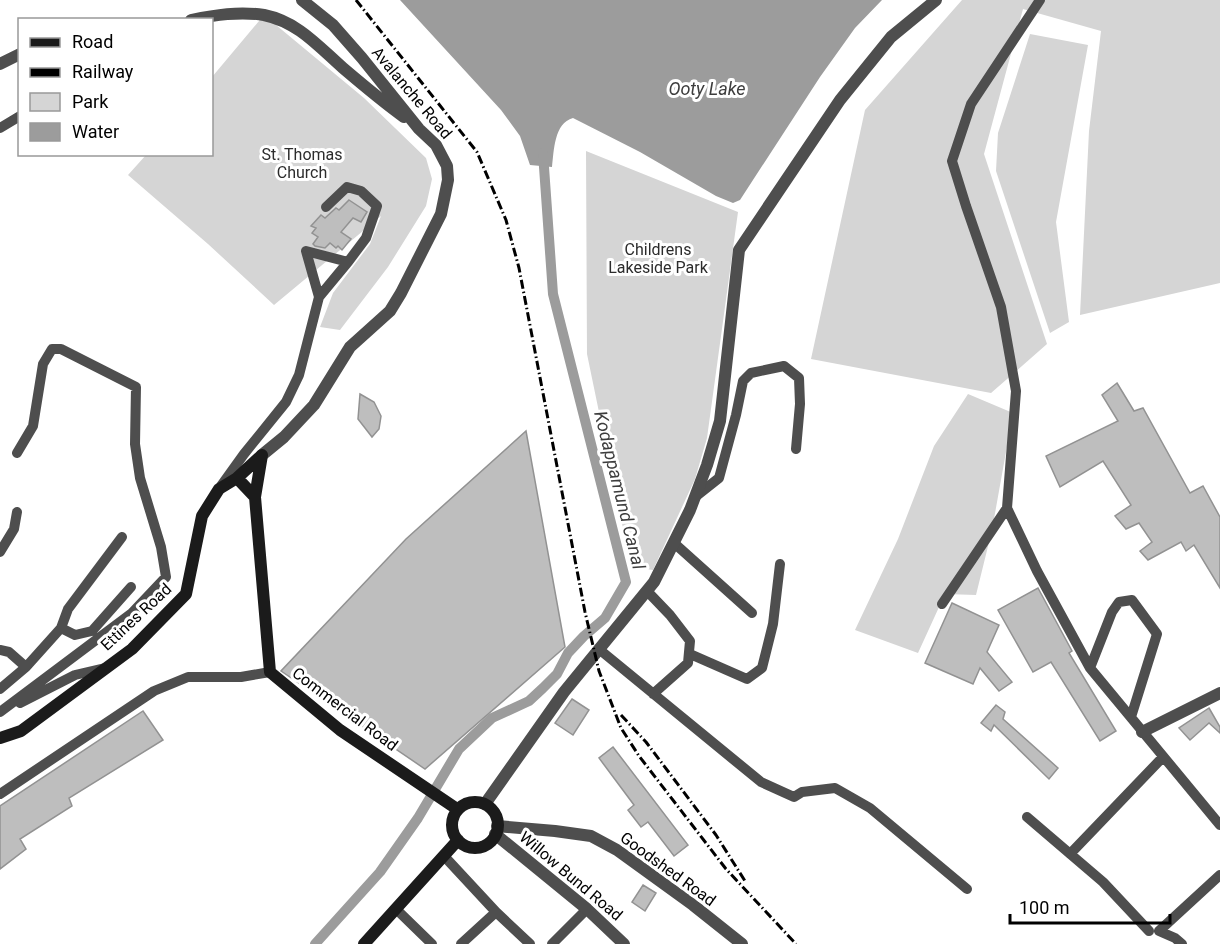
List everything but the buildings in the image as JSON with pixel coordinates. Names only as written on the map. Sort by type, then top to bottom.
[{"type":"main road","name":"Ettines Road","points":[[0,738],[21,731],[132,649],[186,594],[202,516],[219,489],[237,478],[262,455]]},
{"type":"main road","name":"Commercial Road","points":[[262,455],[255,497],[270,672],[340,730],[458,810]]},
{"type":"main road","points":[[237,478],[255,497]]},
{"type":"main road","points":[[470,802],[485,804],[494,813],[496,830],[485,845],[478,847],[464,845],[454,835],[452,822],[458,810],[470,802]]},
{"type":"main road","points":[[364,944],[458,840]]},
{"type":"street","name":"Avalanche Road","points":[[262,455],[284,437],[314,405],[350,347],[390,311],[441,214],[448,180],[447,166],[436,145],[419,129],[340,33],[302,0]]},
{"type":"street","points":[[485,804],[564,692],[654,582],[674,543],[708,465],[720,420],[739,250],[840,99],[891,37],[936,0]]},
{"type":"street","points":[[942,604],[1007,508],[1016,391],[1001,307],[952,161],[971,104],[1040,0]]},
{"type":"street","points":[[201,18],[229,13],[264,15],[292,25],[312,39],[375,96],[419,129]]},
{"type":"street","points":[[0,64],[18,55]]},
{"type":"street","points":[[0,128],[18,117]]},
{"type":"street","points":[[219,489],[286,402],[299,375],[319,297],[366,238],[377,206],[361,190],[347,187],[326,207]]},
{"type":"street","points":[[319,297],[306,250],[348,262]]},
{"type":"street","points":[[0,713],[132,613],[166,577],[161,547],[140,478],[135,444],[136,387],[60,349],[52,349],[43,364],[33,426],[16,453]]},
{"type":"street","points":[[695,497],[719,478],[743,381],[751,374],[784,366],[799,378],[800,404],[796,449]]},
{"type":"street","points":[[1007,508],[1037,571],[1090,668],[1220,825]]},
{"type":"street","points":[[0,552],[14,529],[16,512]]},
{"type":"street","points":[[0,689],[26,667],[61,628],[68,609],[122,537]]},
{"type":"street","points":[[674,543],[752,613]]},
{"type":"street","points":[[690,654],[747,679],[762,668],[773,624],[780,564]]},
{"type":"street","points":[[61,628],[75,635],[92,631],[131,587]]},
{"type":"street","points":[[647,591],[690,640],[688,663],[653,694]]},
{"type":"street","points":[[1090,668],[1112,612],[1119,602],[1132,600],[1157,634],[1131,717]]},
{"type":"street","points":[[0,650],[9,652],[26,667]]},
{"type":"street","points":[[600,650],[760,782],[794,797],[802,792],[835,788],[870,808],[967,889]]},
{"type":"street","points":[[0,713],[75,675],[105,668]]},
{"type":"street","points":[[0,794],[154,691],[188,677],[241,676],[270,672]]},
{"type":"street","points":[[1142,732],[1220,693]]},
{"type":"street","points":[[0,733],[21,731]]},
{"type":"street","points":[[1070,854],[1163,757]]},
{"type":"street","points":[[1027,817],[1103,882],[1149,931]]},
{"type":"street","name":"Willow Bund Road","points":[[496,830],[587,909],[623,944]]},
{"type":"street","name":"Goodshed Road","points":[[496,830],[555,831],[591,836],[617,850],[742,944]]},
{"type":"street","points":[[444,856],[496,912],[530,944]]},
{"type":"street","points":[[1182,944],[1159,931],[1220,875]]},
{"type":"street","points":[[396,909],[432,944]]},
{"type":"street","points":[[552,944],[587,909]]},
{"type":"street","points":[[460,944],[496,912]]},
{"type":"green space","points":[[962,0],[1220,0],[1220,283],[1080,315],[1089,131],[1101,31],[1023,9],[984,154],[1047,344],[991,393],[811,359],[865,110]]},
{"type":"green space","name":"St. Thomas Church","points":[[264,15],[364,98],[426,158],[432,179],[426,206],[388,267],[340,330],[320,327],[333,293],[370,244],[381,216],[274,305],[128,175],[145,156],[213,156],[213,76]]},
{"type":"green space","points":[[1030,34],[1088,45],[1056,222],[1069,322],[1050,333],[996,171],[998,133]]},
{"type":"green space","name":"Childrens Lakeside Park","points":[[586,151],[738,212],[707,438],[695,479],[653,570],[631,567],[587,354]]},
{"type":"green space","points":[[968,394],[1013,413],[992,530],[976,595],[945,594],[918,653],[855,630],[898,539],[934,446]]},
{"type":"water","name":"Ooty Lake","points":[[400,0],[882,0],[855,28],[820,77],[740,200],[733,203],[573,118],[562,126],[556,138],[552,167],[530,165],[520,136],[501,110]]},
{"type":"waterway","name":"Kodappamund Canal","points":[[315,944],[380,872],[418,818],[459,749],[492,718],[529,701],[543,688],[557,674],[568,653],[605,618],[626,582],[553,294],[543,153]]},
{"type":"railway","points":[[356,0],[477,152],[506,220],[519,268],[585,612],[599,671],[621,728],[639,756],[726,869],[796,944]]},
{"type":"railway","points":[[621,715],[646,742],[716,835],[745,881]]}]
